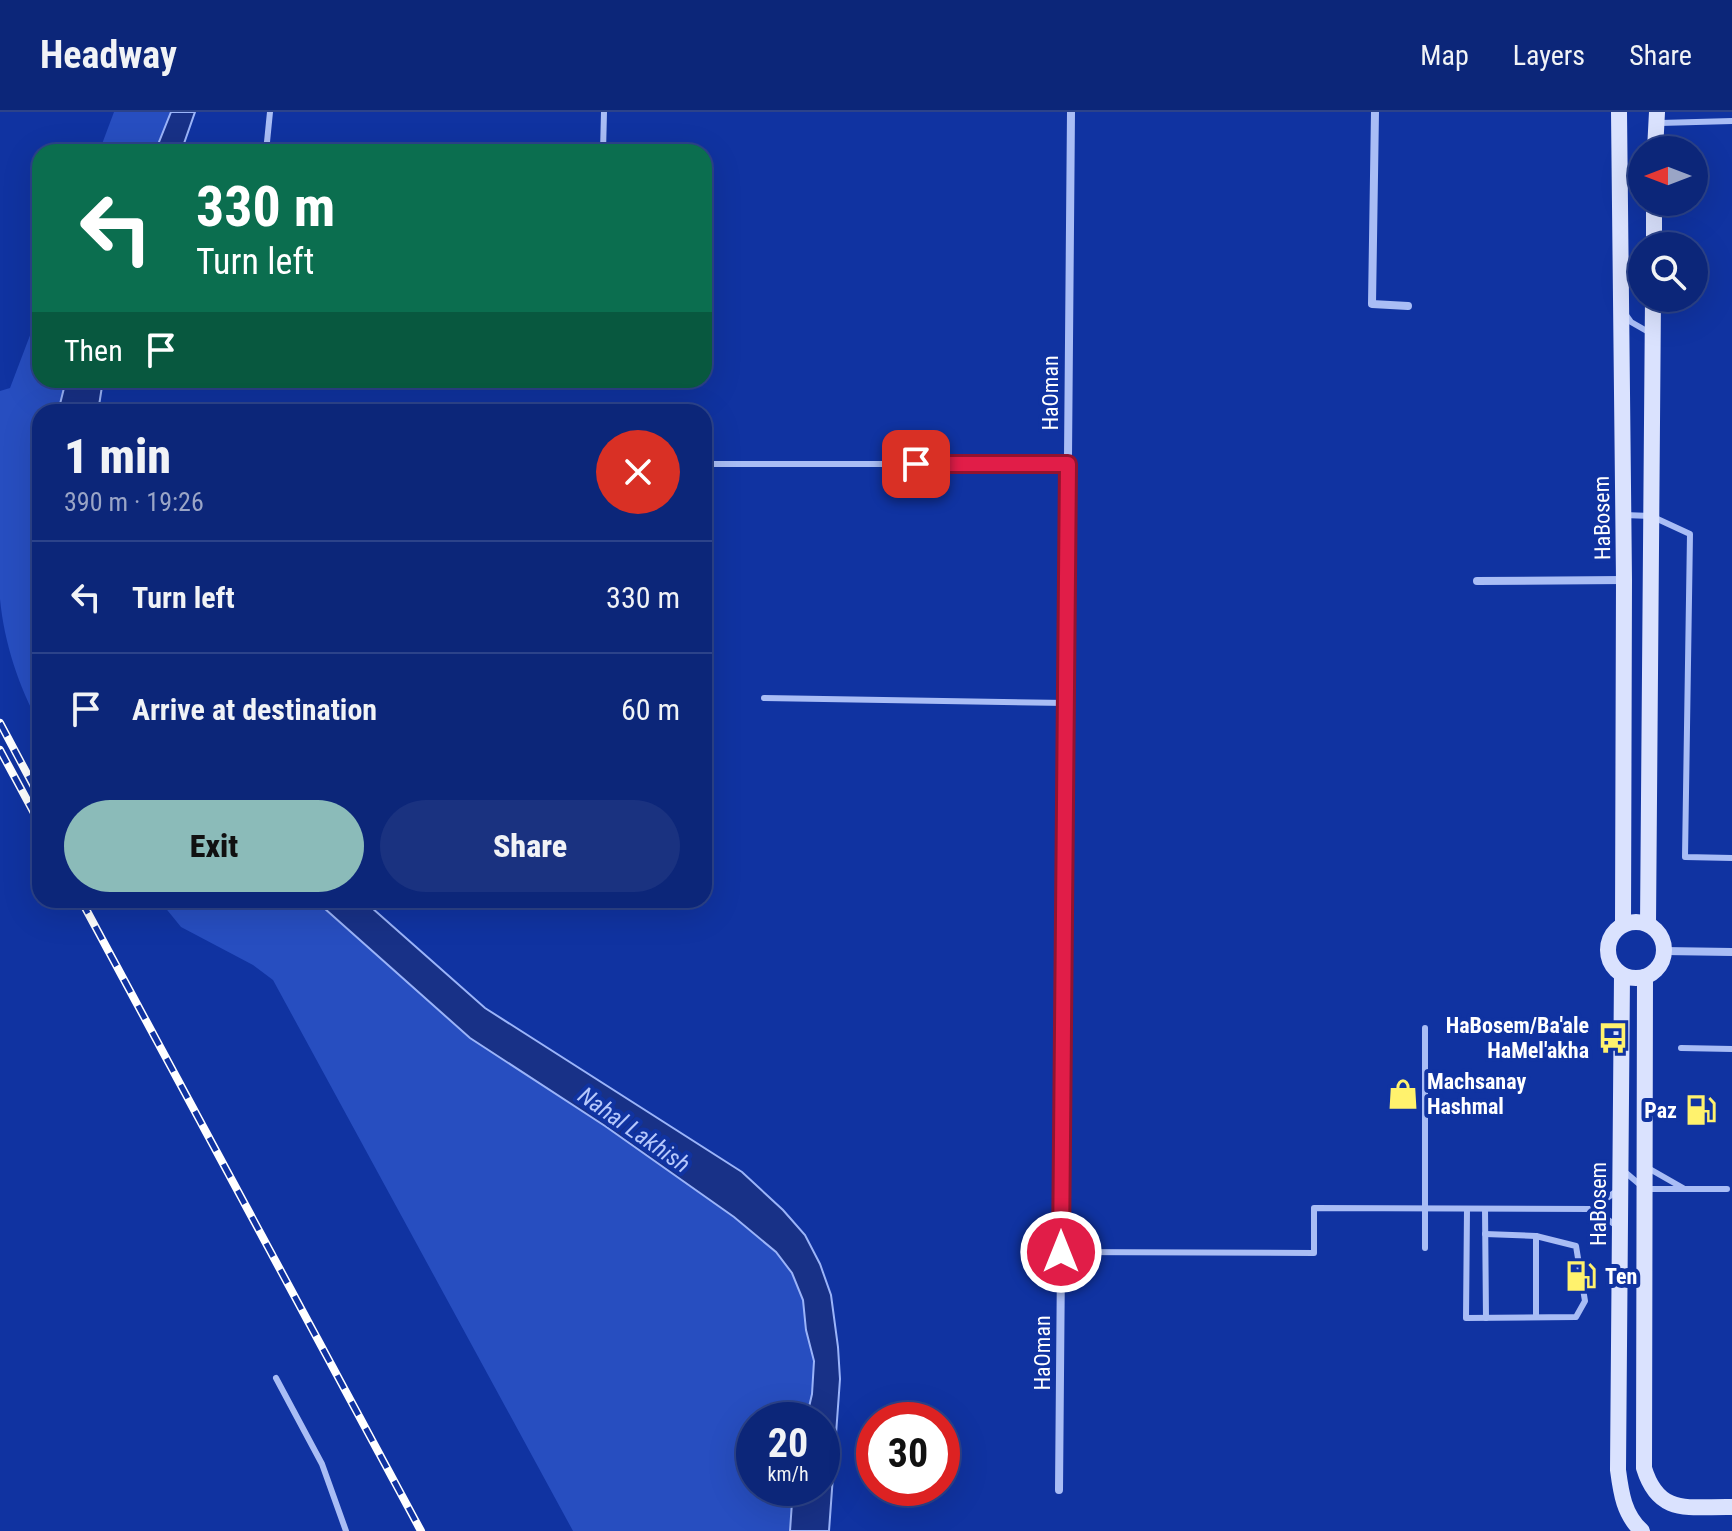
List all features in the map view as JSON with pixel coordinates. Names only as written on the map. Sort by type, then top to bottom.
[{"type":"street","name":"HaOman","points":[[1059,1490],[1071,112]]},
{"type":"street","points":[[1375,112],[1372,304],[1408,306]]},
{"type":"street","name":"HaBosem","points":[[1619,112],[1624,515],[1623,924]]},
{"type":"street","points":[[1648,924],[1653,312]]},
{"type":"street","points":[[1477,581],[1624,580]]},
{"type":"street","points":[[1631,921],[1648,924],[1660,935],[1664,951],[1659,967],[1645,977],[1622,975],[1609,960],[1612,935],[1631,921]]},
{"type":"street","points":[[1664,951],[1732,952]]},
{"type":"street","name":"HaBosem","points":[[1622,975],[1618,1470],[1623,1502],[1639,1528]]},
{"type":"street","points":[[1645,977],[1644,1468],[1656,1493],[1673,1506],[1732,1507]]},
{"type":"lane","points":[[267,144],[270,112]]},
{"type":"lane","points":[[603,144],[604,112]]},
{"type":"lane","points":[[1656,118],[1732,121]]},
{"type":"lane","points":[[1622,309],[1631,322],[1653,334]]},
{"type":"lane","points":[[712,464],[1068,464]]},
{"type":"lane","points":[[1624,515],[1651,516],[1690,534],[1685,857],[1732,858]]},
{"type":"lane","points":[[764,698],[1066,703]]},
{"type":"lane","points":[[1425,1028],[1425,1248]]},
{"type":"lane","points":[[1681,1048],[1732,1049]]},
{"type":"lane","points":[[1620,1166],[1645,1189],[1727,1189]]},
{"type":"lane","points":[[1645,1166],[1687,1190]]},
{"type":"lane","points":[[1592,1209],[1620,1189]]},
{"type":"lane","points":[[1061,1252],[1314,1253],[1314,1208],[1592,1209],[1620,1228]]},
{"type":"lane","points":[[1467,1209],[1466,1318],[1576,1317],[1585,1301],[1576,1246],[1536,1236],[1485,1234]]},
{"type":"lane","points":[[1485,1209],[1486,1318]]},
{"type":"lane","points":[[1536,1236],[1536,1317]]},
{"type":"lane","points":[[276,1378],[322,1464],[346,1531]]},
{"type":"shaded area","points":[[114,112],[171,112],[158,144],[102,144]]},
{"type":"shaded area","points":[[32,330],[32,388],[64,388],[60,404],[32,404],[32,710],[14,664],[0,599],[0,391],[10,388]]},
{"type":"shaded area","points":[[166,908],[324,908],[470,1038],[605,1126],[734,1217],[776,1252],[792,1273],[803,1300],[814,1361],[812,1394],[810,1402],[736,1402],[736,1506],[792,1506],[790,1531],[573,1531],[273,980],[253,965],[181,927]]},
{"type":"water","points":[[171,112],[195,112],[184,144],[158,144]]},
{"type":"water","points":[[64,388],[102,388],[99,404],[60,404]]},
{"type":"water","name":"Nahal Lakhish","points":[[324,908],[372,908],[485,1008],[742,1172],[783,1210],[805,1235],[831,1295],[838,1347],[838,1402],[810,1402],[814,1361],[803,1300],[792,1273],[776,1252],[734,1217],[605,1126],[470,1038]]},
{"type":"water","points":[[792,1506],[831,1506],[829,1531],[790,1531]]},
{"type":"railway","points":[[0,723],[32,783]]},
{"type":"railway","points":[[0,750],[32,809]]},
{"type":"railway","points":[[85,908],[421,1531]]},
{"type":"place","name":"HaBosem/Ba'ale HaMel'akha","points":[[1613,1038]]},
{"type":"place","name":"Machsanay Hashmal","points":[[1403,1094]]},
{"type":"place","name":"Paz","points":[[1701,1110]]},
{"type":"place","name":"Ten","points":[[1581,1276]]},
{"type":"route","points":[[916,464],[1068,464],[1061,1252]]}]
